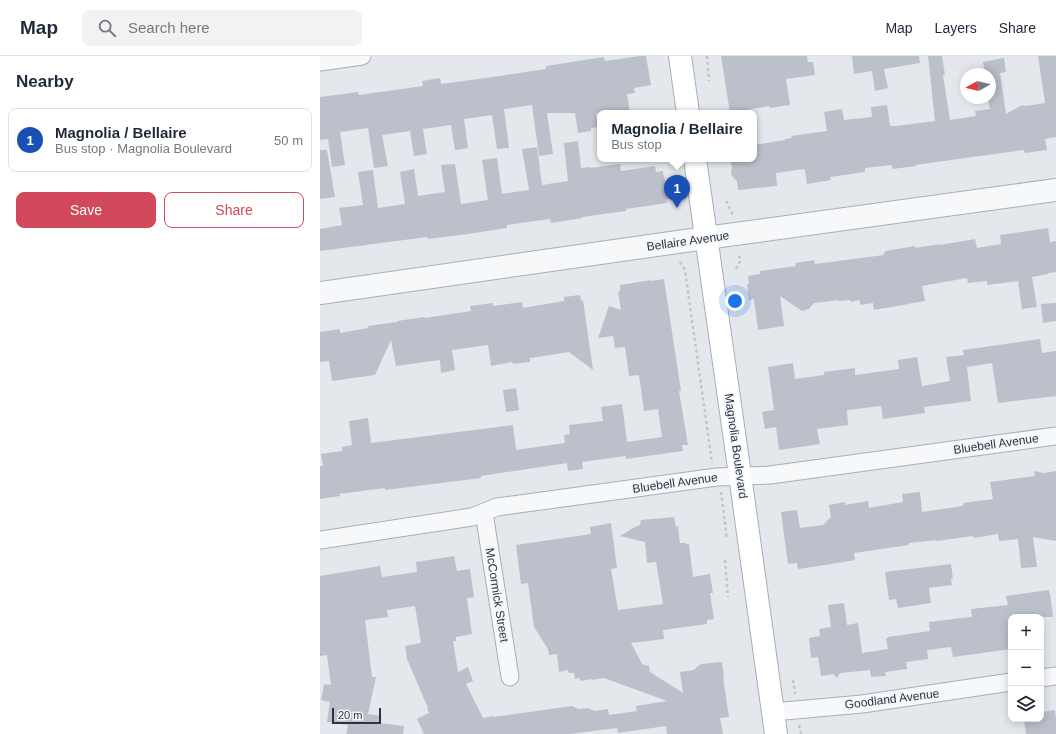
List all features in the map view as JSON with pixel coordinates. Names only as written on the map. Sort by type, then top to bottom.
[{"type":"main road","points":[[680,56],[688,110]]},
{"type":"main road","name":"Magnolia Boulevard","points":[[695,162],[776,734]]},
{"type":"street","points":[[320,62],[362,56]]},
{"type":"street","name":"Bellaire Avenue","points":[[320,293],[1056,190]]},
{"type":"street","name":"Bluebell Avenue","points":[[320,540],[472,517],[497,508],[716,477],[770,475],[1056,436]]},
{"type":"street","name":"McCormick Street","points":[[484,513],[510,677]]},
{"type":"street","points":[[1044,678],[1056,676]]},
{"type":"street","name":"Goodland Avenue","points":[[773,712],[862,704],[1008,682]]},
{"type":"path","points":[[707,56],[709,81]]},
{"type":"path","points":[[726,201],[732,213],[732,217]]},
{"type":"path","points":[[736,269],[741,259],[738,255]]},
{"type":"path","points":[[680,262],[685,270],[712,463]]},
{"type":"path","points":[[721,492],[727,539]]},
{"type":"path","points":[[725,560],[728,597]]},
{"type":"building","points":[[646,56],[651,85],[634,88],[635,93],[627,94],[630,110],[597,110],[597,127],[591,128],[591,131],[578,133],[575,113],[547,113],[553,154],[539,156],[532,105],[504,109],[509,148],[497,149],[492,115],[464,119],[468,148],[455,150],[451,125],[423,129],[427,154],[414,156],[410,131],[382,135],[388,166],[374,168],[368,128],[340,132],[345,165],[332,167],[328,139],[320,140],[320,97],[358,92],[359,95],[423,86],[422,81],[440,78],[441,84],[493,77],[546,69],[546,66],[604,57],[605,61]]},
{"type":"building","points":[[721,56],[807,56],[808,62],[813,62],[815,75],[786,79],[790,105],[770,108],[769,106],[747,110],[730,110]]},
{"type":"building","points":[[852,56],[919,56],[920,63],[884,69],[888,88],[875,91],[872,71],[854,74]]},
{"type":"building","points":[[928,56],[942,56],[945,75],[943,75],[950,120],[976,116],[975,111],[990,109],[989,104],[996,104],[996,68],[984,68],[983,62],[1004,58],[1006,72],[1000,73],[1006,114],[1022,105],[1026,106],[1045,103],[1038,56],[1056,56],[1056,137],[1045,139],[1047,150],[1025,153],[1024,150],[892,169],[892,165],[865,168],[865,172],[830,177],[831,180],[807,184],[804,169],[776,173],[777,186],[738,190],[737,181],[731,173],[731,162],[757,162],[757,145],[785,140],[792,138],[791,136],[827,131],[824,112],[842,109],[844,120],[872,117],[871,107],[887,105],[890,126],[935,121]]},
{"type":"building","points":[[578,141],[581,168],[620,164],[621,171],[655,166],[656,172],[663,171],[668,199],[666,199],[667,203],[551,223],[550,219],[507,225],[507,228],[468,234],[428,239],[427,237],[320,251],[320,229],[342,225],[339,208],[363,205],[358,172],[373,170],[378,208],[405,204],[400,172],[414,169],[418,196],[445,192],[441,165],[455,164],[461,204],[488,200],[482,160],[497,158],[502,194],[529,190],[522,149],[537,147],[542,185],[568,181],[564,143]]},
{"type":"building","points":[[320,150],[327,150],[335,197],[320,199]]},
{"type":"building","points":[[1048,228],[1050,242],[1056,241],[1056,272],[1032,277],[1037,307],[1022,309],[1018,281],[987,285],[987,281],[968,283],[967,278],[922,286],[925,301],[874,310],[873,303],[860,305],[860,300],[851,302],[850,300],[838,300],[814,303],[809,309],[802,311],[780,296],[784,326],[758,330],[754,299],[749,300],[747,284],[749,284],[748,276],[760,274],[760,271],[796,266],[795,263],[814,260],[815,264],[884,255],[883,253],[885,253],[885,251],[915,246],[915,248],[940,245],[975,239],[977,248],[1001,244],[1000,235]]},
{"type":"building","points":[[664,279],[688,445],[682,445],[683,451],[626,459],[626,456],[582,462],[583,469],[568,471],[567,463],[481,476],[481,478],[339,494],[340,496],[320,499],[320,466],[323,466],[321,454],[342,451],[342,447],[352,445],[349,421],[368,418],[371,443],[513,425],[516,450],[565,443],[564,435],[570,434],[569,425],[603,421],[601,407],[622,404],[627,442],[662,437],[658,409],[644,411],[639,375],[629,376],[625,347],[615,348],[613,336],[598,338],[609,306],[621,310],[618,292],[620,291],[620,285]]},
{"type":"building","points":[[580,295],[581,301],[583,300],[593,370],[569,352],[530,358],[530,362],[513,364],[512,362],[491,366],[488,345],[452,350],[455,370],[441,373],[440,360],[396,366],[391,340],[375,375],[332,381],[329,361],[320,362],[320,332],[340,329],[340,333],[397,321],[471,311],[470,306],[493,303],[493,306],[522,302],[523,308],[564,301],[564,297]]},
{"type":"building","points":[[1056,303],[1056,321],[1043,323],[1041,304]]},
{"type":"building","points":[[1040,339],[1042,353],[1056,351],[1056,396],[998,403],[992,363],[967,367],[971,401],[924,407],[925,413],[883,419],[881,406],[847,410],[848,425],[817,429],[820,444],[779,450],[776,427],[765,429],[762,412],[774,410],[768,367],[793,363],[795,379],[824,375],[824,372],[855,368],[855,375],[899,369],[898,360],[917,357],[922,386],[950,381],[946,357],[964,355],[963,350]]},
{"type":"building","points":[[516,388],[519,410],[506,412],[503,390]]},
{"type":"building","points":[[1034,471],[1043,473],[1056,471],[1056,541],[1033,537],[1037,567],[1021,568],[1018,539],[999,541],[998,534],[974,538],[973,536],[909,543],[909,545],[854,553],[855,560],[798,569],[797,563],[788,564],[781,512],[797,510],[800,528],[823,525],[831,517],[829,505],[845,502],[845,505],[868,501],[869,508],[903,502],[902,494],[920,492],[922,512],[963,506],[963,503],[993,499],[990,482],[1035,476]]},
{"type":"building","points":[[674,517],[676,527],[678,526],[680,543],[689,544],[693,577],[710,574],[713,593],[710,593],[714,619],[707,620],[707,624],[663,630],[664,639],[631,643],[642,664],[649,666],[650,672],[683,693],[680,672],[694,670],[701,664],[722,662],[729,717],[720,718],[723,734],[667,734],[666,726],[618,733],[617,728],[570,734],[424,734],[417,719],[429,713],[428,708],[407,659],[405,646],[421,643],[415,606],[387,610],[388,617],[365,620],[372,677],[376,677],[368,714],[380,716],[379,723],[404,726],[403,734],[346,734],[348,725],[327,722],[330,702],[321,700],[324,684],[331,685],[327,655],[320,656],[320,576],[380,566],[382,577],[417,572],[416,562],[454,556],[457,571],[470,569],[474,597],[467,598],[472,634],[456,637],[456,641],[453,641],[458,672],[468,667],[473,681],[466,684],[483,718],[572,706],[579,709],[588,708],[594,711],[608,709],[609,715],[637,711],[636,706],[667,701],[604,678],[580,681],[580,678],[575,679],[574,673],[569,673],[568,670],[559,672],[557,654],[549,655],[548,649],[534,627],[528,583],[521,584],[516,545],[591,534],[590,527],[611,523],[617,568],[611,569],[618,610],[663,604],[656,562],[647,563],[645,542],[620,536],[640,525],[641,520]]},
{"type":"building","points":[[951,564],[953,579],[951,579],[952,585],[929,588],[931,603],[898,608],[896,599],[889,600],[885,572]]},
{"type":"building","points":[[1049,590],[1053,617],[1044,617],[1044,614],[1008,614],[1008,649],[953,657],[951,647],[927,650],[928,659],[906,662],[907,669],[885,672],[886,676],[871,677],[870,670],[840,673],[837,678],[833,674],[821,676],[818,657],[811,658],[809,638],[820,636],[819,629],[831,627],[828,605],[844,603],[847,625],[858,623],[862,653],[888,649],[886,638],[888,637],[930,631],[929,622],[971,617],[971,609],[1008,605],[1006,596]]},
{"type":"building","points":[[1055,710],[1056,734],[1026,734],[1024,722],[1044,722],[1044,712]]},
{"type":"place","name":"Magnolia / Bellaire","points":[[677,208]]}]
